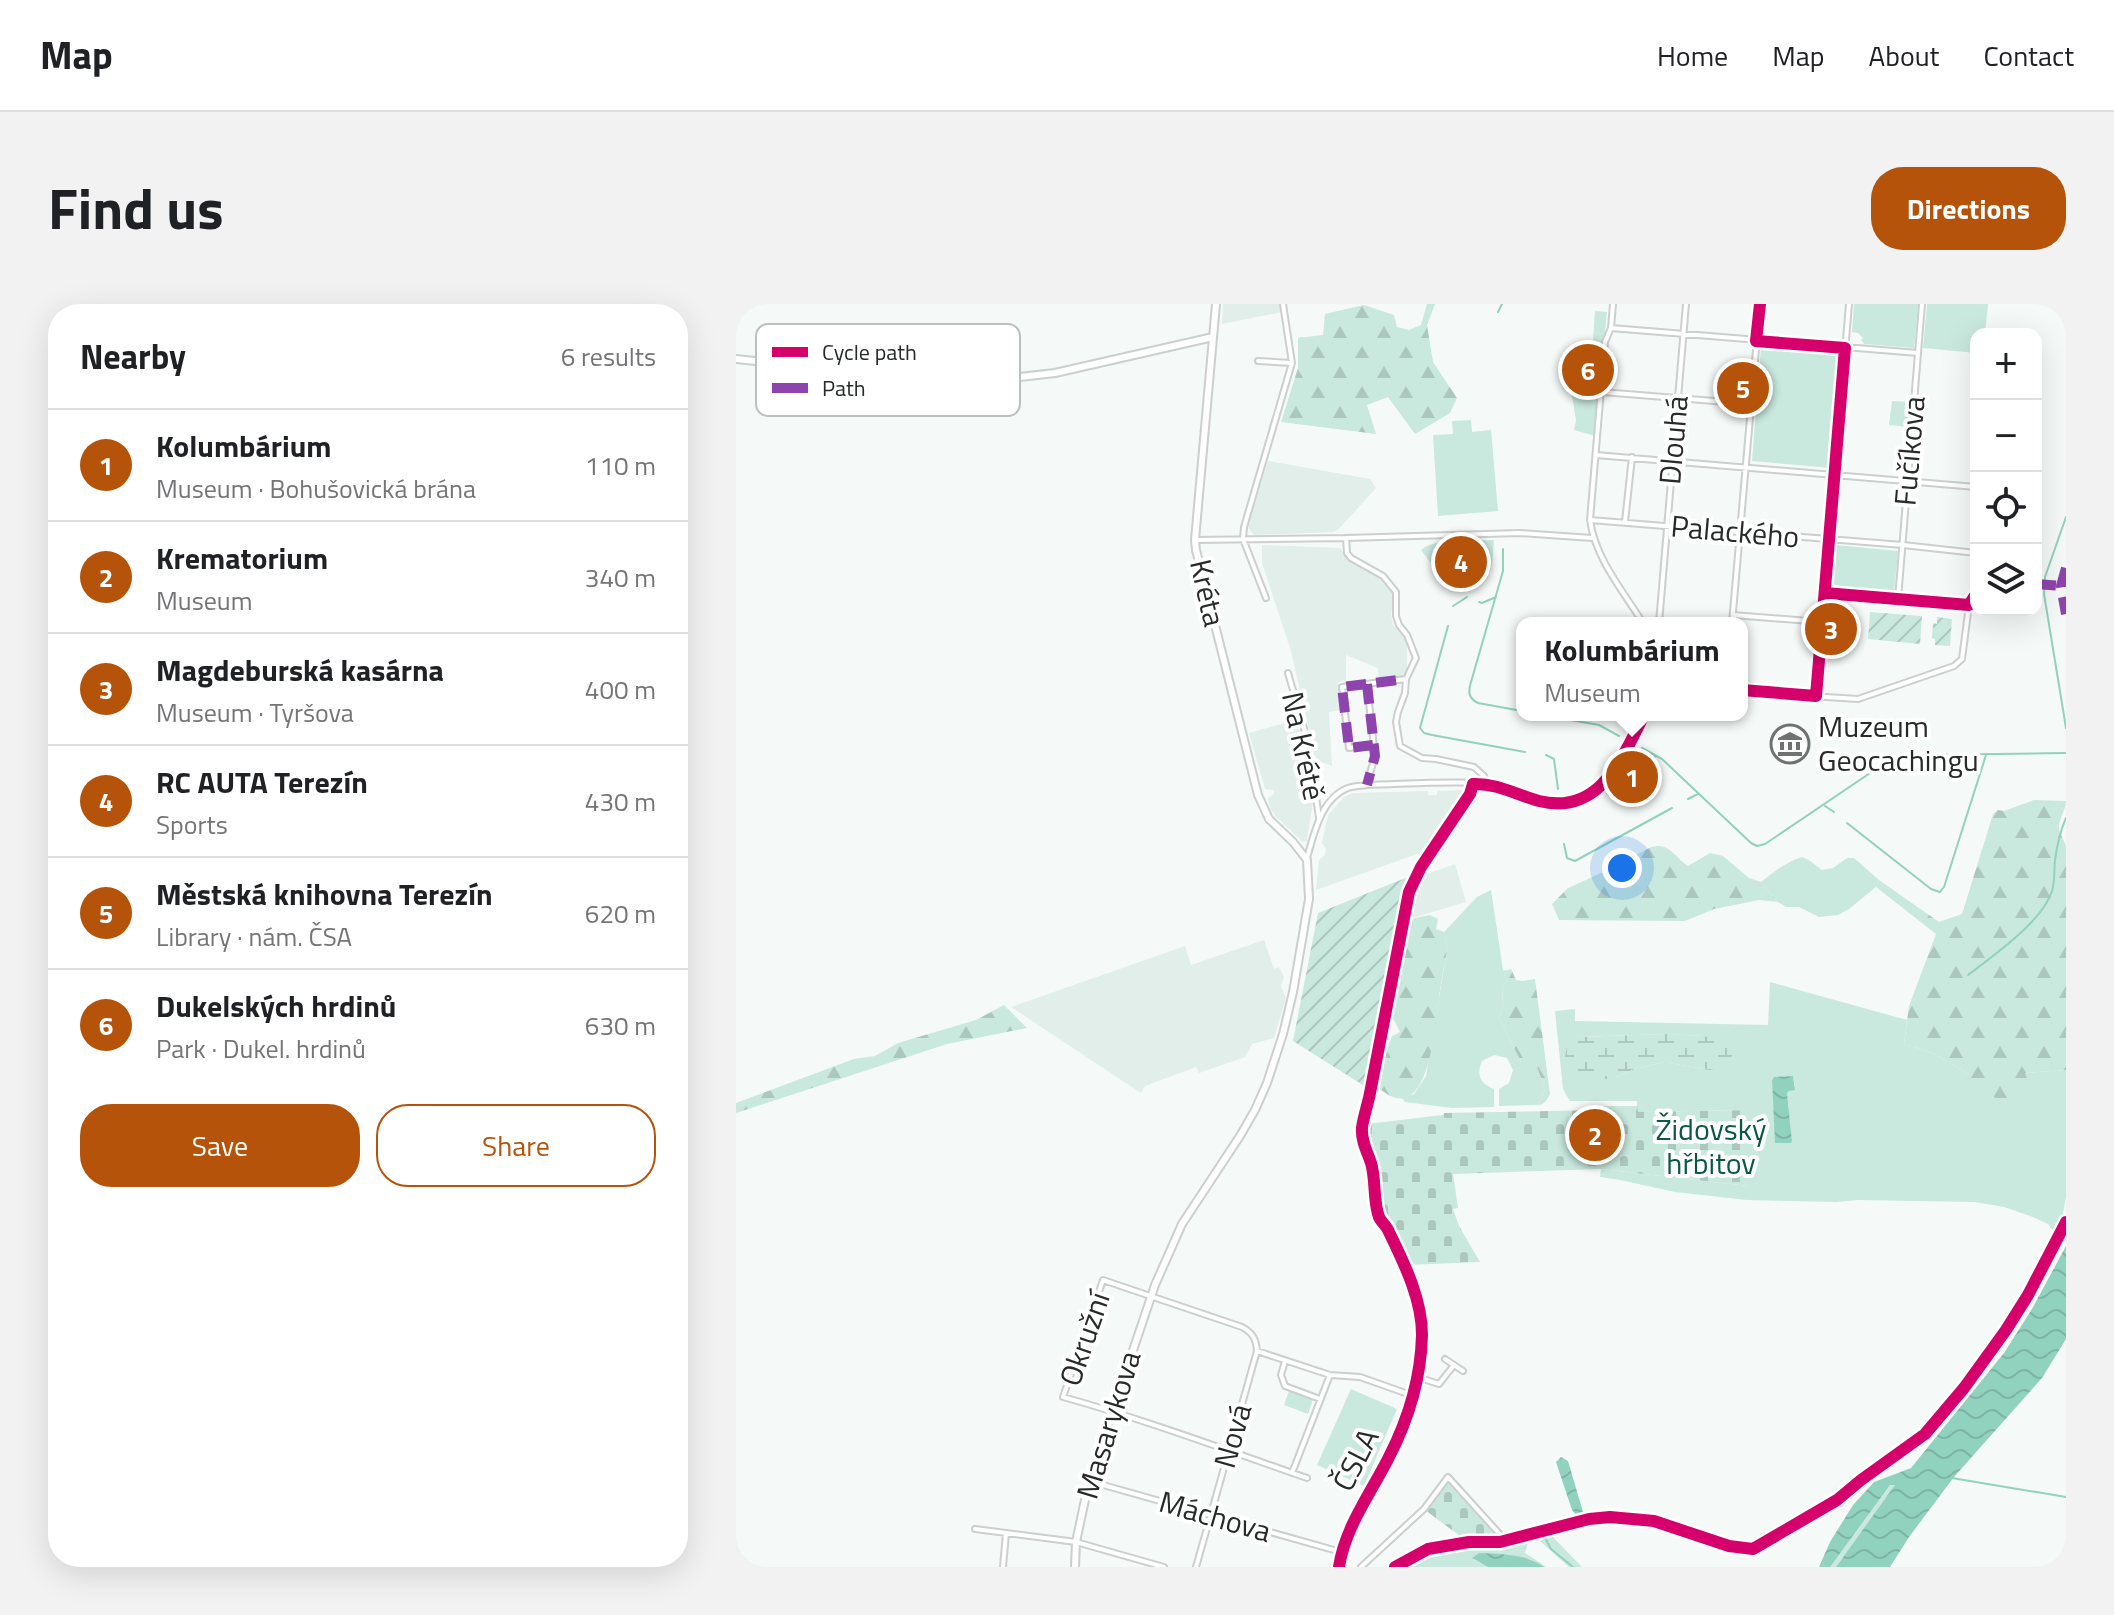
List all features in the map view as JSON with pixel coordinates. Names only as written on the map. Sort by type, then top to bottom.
[{"type":"street","name":"Kréta","points":[[1216,304],[1195,540],[1258,795],[1269,819],[1307,860]]},
{"type":"street","name":"Kréta","points":[[1243,539],[1292,363],[1283,304]]},
{"type":"street","points":[[1613,304],[1611,328],[1605,342],[1590,520],[1592,538],[1599,553],[1639,617]]},
{"type":"street","name":"Dlouhá","points":[[1659,617],[1686,304]]},
{"type":"street","points":[[1760,304],[1733,615],[1822,622]]},
{"type":"street","points":[[1816,696],[1849,304]]},
{"type":"street","name":"Fučíkova","points":[[1898,599],[1922,304]]},
{"type":"street","points":[[1611,328],[1918,353]]},
{"type":"street","points":[[1020,377],[1055,373],[1213,337]]},
{"type":"street","points":[[736,359],[756,361]]},
{"type":"street","points":[[1258,361],[1292,363]]},
{"type":"street","points":[[1602,392],[1751,404]]},
{"type":"street","points":[[1596,455],[1970,486]]},
{"type":"street","points":[[1625,522],[1632,457]]},
{"type":"street","name":"Palackého","points":[[1590,520],[1970,552]]},
{"type":"street","points":[[1195,540],[1531,534],[1592,538]]},
{"type":"street","points":[[1346,538],[1347,553],[1351,558],[1383,576],[1396,592],[1396,616],[1416,658],[1406,679],[1396,722],[1400,746],[1422,758],[1474,767],[1484,776],[1486,783]]},
{"type":"street","points":[[1243,539],[1266,598]]},
{"type":"street","points":[[1748,690],[1858,699],[1954,666],[1962,659],[1969,605],[1825,593]]},
{"type":"street","name":"Na Krétě","points":[[1288,673],[1308,742],[1319,818]]},
{"type":"street","points":[[1373,745],[1349,748],[1342,687],[1406,679]]},
{"type":"street","points":[[1367,684],[1375,756],[1367,785]]},
{"type":"street","points":[[1307,860],[1319,818],[1336,795],[1348,788],[1486,783],[1540,801],[1565,802],[1599,788],[1620,763],[1641,721]]},
{"type":"street","name":"Masarykova","points":[[1075,1567],[1076,1542],[1089,1481],[1155,1285],[1182,1224],[1245,1129],[1267,1083],[1293,992],[1309,899],[1307,860]]},
{"type":"street","name":"Okružní","points":[[1111,1410],[1063,1397],[1103,1280],[1151,1296]]},
{"type":"street","points":[[1151,1296],[1242,1327],[1251,1332],[1257,1351],[1330,1375],[1360,1377],[1413,1395],[1417,1377],[1439,1384],[1454,1365]]},
{"type":"street","name":"Nová","points":[[1196,1567],[1257,1351]]},
{"type":"street","points":[[1445,1359],[1463,1371]]},
{"type":"street","points":[[1285,1361],[1281,1375],[1285,1386],[1320,1399]]},
{"type":"street","name":"ČSLA","points":[[1292,1473],[1330,1375]]},
{"type":"street","name":"ČSLA","points":[[1339,1567],[1341,1552],[1354,1521],[1391,1454],[1413,1395]]},
{"type":"street","points":[[1111,1410],[1307,1478]]},
{"type":"street","points":[[1361,1567],[1424,1509],[1448,1477],[1506,1541],[1469,1542],[1428,1549],[1395,1567]]},
{"type":"street","name":"Máchova","points":[[1089,1481],[1341,1552]]},
{"type":"street","points":[[975,1529],[1076,1542],[1164,1567]]},
{"type":"street","points":[[1003,1567],[1006,1533]]},
{"type":"shaded area","points":[[1223,304],[1281,304],[1282,312],[1222,324]]},
{"type":"shaded area","points":[[1268,461],[1370,479],[1376,488],[1333,532],[1254,535],[1248,527]]},
{"type":"shaded area","points":[[1262,545],[1340,548],[1353,563],[1382,578],[1394,593],[1391,614],[1393,625],[1407,640],[1407,676],[1379,678],[1378,668],[1346,655],[1346,681],[1338,682],[1341,710],[1329,712],[1332,766],[1315,756],[1291,651],[1262,563]]},
{"type":"shaded area","points":[[1299,719],[1310,762],[1313,801],[1307,841],[1303,842],[1270,808],[1268,798],[1274,790],[1265,789],[1249,733]]},
{"type":"shaded area","points":[[1462,790],[1464,795],[1420,853],[1316,890],[1319,860],[1326,849],[1322,843],[1326,823],[1329,814],[1344,797],[1353,793],[1428,791],[1428,795],[1437,795],[1437,791]]},
{"type":"shaded area","points":[[1455,864],[1466,902],[1406,920],[1418,877]]},
{"type":"shaded area","points":[[1264,940],[1274,969],[1279,967],[1284,977],[1281,986],[1286,998],[1274,1038],[1252,1044],[1245,1057],[1199,1073],[1196,1067],[1145,1086],[1141,1093],[1011,1007],[1185,946],[1191,965]]},
{"type":"green space","points":[[1427,304],[1435,304],[1427,325],[1433,362],[1457,398],[1450,413],[1415,434],[1388,397],[1367,405],[1376,434],[1281,422],[1298,368],[1298,338],[1323,335],[1325,314],[1364,305],[1394,315],[1397,327],[1409,330],[1421,325]]},
{"type":"green space","points":[[1854,304],[1918,304],[1914,348],[1864,344],[1858,333],[1852,332]]},
{"type":"green space","points":[[1927,304],[1988,304],[1986,328],[1970,328],[1970,352],[1923,348]]},
{"type":"green space","points":[[1595,311],[1607,312],[1595,436],[1574,430],[1576,420],[1570,384],[1581,356],[1593,341]]},
{"type":"green space","points":[[1761,347],[1839,353],[1829,468],[1752,461]]},
{"type":"green space","points":[[1892,401],[1911,402],[1909,427],[1889,425]]},
{"type":"green space","points":[[1471,420],[1472,432],[1491,430],[1498,511],[1438,516],[1433,435],[1453,434],[1452,421]]},
{"type":"green space","points":[[1494,540],[1488,575],[1477,578],[1469,575],[1450,589],[1421,550],[1446,541]]},
{"type":"green space","points":[[1836,545],[1898,551],[1894,593],[1832,588]]},
{"type":"green space","points":[[1870,612],[1922,616],[1920,644],[1868,639]]},
{"type":"green space","points":[[1937,617],[1952,619],[1950,646],[1935,645],[1933,623],[1937,624]]},
{"type":"green space","points":[[2034,800],[2066,801],[2059,827],[2066,846],[2066,1070],[2025,1073],[2032,1093],[1999,1101],[1965,1072],[1933,1053],[1904,1044],[1909,1006],[1936,934],[1876,887],[1879,880],[1939,922],[1962,914],[1993,814]]},
{"type":"green space","points":[[1658,846],[1670,850],[1688,866],[1710,853],[1723,856],[1749,878],[1761,882],[1778,902],[1759,900],[1714,909],[1685,921],[1559,920],[1552,904],[1568,888]]},
{"type":"green space","points":[[1802,857],[1822,870],[1833,868],[1847,858],[1854,858],[1879,880],[1876,887],[1849,909],[1838,915],[1819,917],[1799,907],[1786,907],[1761,882],[1785,864]]},
{"type":"green space","points":[[1408,877],[1366,1087],[1293,1041],[1318,913]]},
{"type":"green space","points":[[1491,890],[1503,970],[1508,981],[1502,986],[1503,1006],[1499,1017],[1521,1062],[1536,1064],[1545,1090],[1538,1105],[1499,1106],[1499,1089],[1509,1083],[1513,1070],[1507,1058],[1494,1055],[1482,1061],[1479,1070],[1482,1081],[1494,1089],[1494,1107],[1452,1108],[1405,1102],[1402,1098],[1414,1094],[1426,1076],[1447,950],[1444,932],[1477,897]]},
{"type":"green space","points":[[1430,915],[1438,919],[1436,929],[1444,932],[1447,950],[1431,1054],[1418,1087],[1409,1096],[1396,1098],[1380,1089],[1386,1051],[1392,1036],[1400,1032],[1392,1016],[1391,1001],[1406,923]]},
{"type":"green space","points":[[1511,969],[1516,980],[1535,979],[1550,1094],[1540,1105],[1545,1090],[1536,1064],[1524,1066],[1499,1017],[1503,1006],[1502,986],[1508,981],[1503,971]]},
{"type":"green space","points":[[1770,982],[1907,1020],[1904,1044],[1933,1053],[1965,1072],[1999,1100],[2025,1073],[2066,1070],[2066,1197],[2061,1224],[2053,1231],[2048,1224],[2033,1217],[2004,1207],[1975,1202],[1747,1200],[1675,1192],[1600,1177],[1601,1169],[1748,1186],[1746,1110],[1637,1112],[1637,1101],[1570,1101],[1563,1089],[1555,1011],[1575,1009],[1575,1021],[1768,1025]],"holes":[[[1703,1036],[1709,1070],[1664,1062],[1614,1078],[1577,1037]],[[1793,1076],[1795,1087],[1787,1093],[1792,1141],[1776,1143],[1772,1080]]]},
{"type":"green space","points":[[1004,1005],[1027,1028],[947,1044],[736,1113],[736,1103],[854,1059],[875,1056],[898,1043],[976,1020]]},
{"type":"green space","points":[[1667,1034],[1726,1041],[1734,1052],[1729,1061],[1719,1068],[1709,1070],[1664,1062],[1599,1080],[1579,1072],[1565,1057],[1568,1041],[1577,1037]]},
{"type":"green space","name":"Židovský hřbitov","points":[[1603,1106],[1637,1106],[1638,1112],[1747,1110],[1748,1186],[1601,1169],[1453,1174],[1458,1208],[1453,1209],[1480,1262],[1406,1265],[1389,1227],[1380,1217],[1367,1124],[1444,1113],[1603,1110]]},
{"type":"green space","points":[[1351,1389],[1397,1409],[1364,1486],[1317,1465]]},
{"type":"green space","points":[[1289,1391],[1313,1399],[1308,1414],[1284,1405]]},
{"type":"green space","points":[[1447,1481],[1498,1536],[1493,1540],[1464,1539],[1425,1510]]},
{"type":"green space","points":[[1890,1485],[1896,1485],[1836,1567],[1829,1567]]},
{"type":"green space","points":[[1550,1534],[1582,1567],[1569,1567],[1534,1539],[1528,1543],[1525,1553],[1547,1567],[1528,1559],[1503,1556],[1473,1559],[1488,1567],[1403,1567],[1429,1552],[1470,1545],[1500,1546]]},
{"type":"water","points":[[1793,1076],[1795,1090],[1787,1093],[1792,1141],[1775,1143],[1772,1080],[1774,1077]]},
{"type":"water","points":[[2066,1246],[2066,1339],[2042,1378],[1954,1477],[1890,1567],[1836,1567],[1895,1485],[1890,1485],[1830,1567],[1819,1567],[1853,1505],[1874,1482],[1911,1468],[2004,1353]]},
{"type":"water","points":[[1561,1457],[1568,1461],[1583,1512],[1577,1516],[1572,1510],[1556,1462]]},
{"type":"water","points":[[1479,1553],[1521,1557],[1545,1567],[1488,1567],[1472,1558]]},
{"type":"waterway","points":[[1498,312],[1502,304]]},
{"type":"waterway","points":[[2066,517],[2045,577],[2044,594],[2066,728]]},
{"type":"waterway","points":[[1503,549],[1503,571],[1469,692],[1478,703],[1516,710]]},
{"type":"waterway","points":[[1453,606],[1467,597]]},
{"type":"waterway","points":[[1479,602],[1496,597]]},
{"type":"waterway","points":[[1448,626],[1420,728],[1432,735],[1525,752]]},
{"type":"waterway","points":[[1576,721],[1599,725],[1619,736]]},
{"type":"waterway","points":[[1642,748],[1662,759],[1757,846],[1765,844],[1876,769],[1886,766]]},
{"type":"waterway","points":[[1913,758],[1924,755],[2066,753]]},
{"type":"waterway","points":[[1546,755],[1554,759],[1558,789]]},
{"type":"waterway","points":[[1649,781],[1655,755]]},
{"type":"waterway","points":[[1847,823],[1931,889],[1940,892],[1986,755]]},
{"type":"waterway","points":[[1688,799],[1698,794]]},
{"type":"waterway","points":[[1825,806],[1834,812]]},
{"type":"waterway","points":[[1564,844],[1567,858],[1575,861],[1672,808]]},
{"type":"waterway","points":[[1968,975],[2028,926],[2047,902],[2053,887],[2060,833],[2066,818]]},
{"type":"waterway","points":[[1952,1478],[2066,1497]]},
{"type":"waterway","points":[[1543,1534],[1551,1549],[1573,1567]]},
{"type":"marked path","points":[[2066,568],[2061,586],[2066,614]]},
{"type":"marked path","points":[[2042,584],[2061,586]]},
{"type":"marked path","points":[[1373,745],[1349,748],[1342,687],[1406,679]]},
{"type":"marked path","points":[[1367,684],[1375,756],[1367,785]]},
{"type":"cycle path","points":[[1748,690],[1816,696],[1845,348],[1756,341],[1760,304]]},
{"type":"cycle path","points":[[1825,593],[1970,603]]},
{"type":"cycle path","points":[[1339,1567],[1353,1524],[1402,1428],[1416,1382],[1421,1351],[1421,1322],[1416,1295],[1388,1230],[1379,1217],[1373,1169],[1362,1133],[1409,892],[1421,867],[1470,794],[1473,784],[1499,787],[1539,801],[1560,803],[1578,800],[1606,780],[1641,721]]},
{"type":"cycle path","points":[[1395,1567],[1428,1549],[1469,1542],[1500,1542],[1589,1519],[1610,1517],[1654,1521],[1729,1546],[1753,1549],[1837,1500],[1925,1434],[1964,1388],[2006,1330],[2066,1222]]},
{"type":"place","name":"Dukelských hrdinů","points":[[1588,370]]},
{"type":"place","name":"Městská knihovna Terezín","points":[[1743,388]]},
{"type":"place","name":"RC AUTA Terezín","points":[[1461,562]]},
{"type":"place","name":"Magdeburská kasárna","points":[[1831,629]]},
{"type":"place","name":"Muzeum Geocachingu","points":[[1790,744]]},
{"type":"place","name":"Kolumbárium","points":[[1632,777]]},
{"type":"place","name":"Krematorium","points":[[1595,1135]]}]
